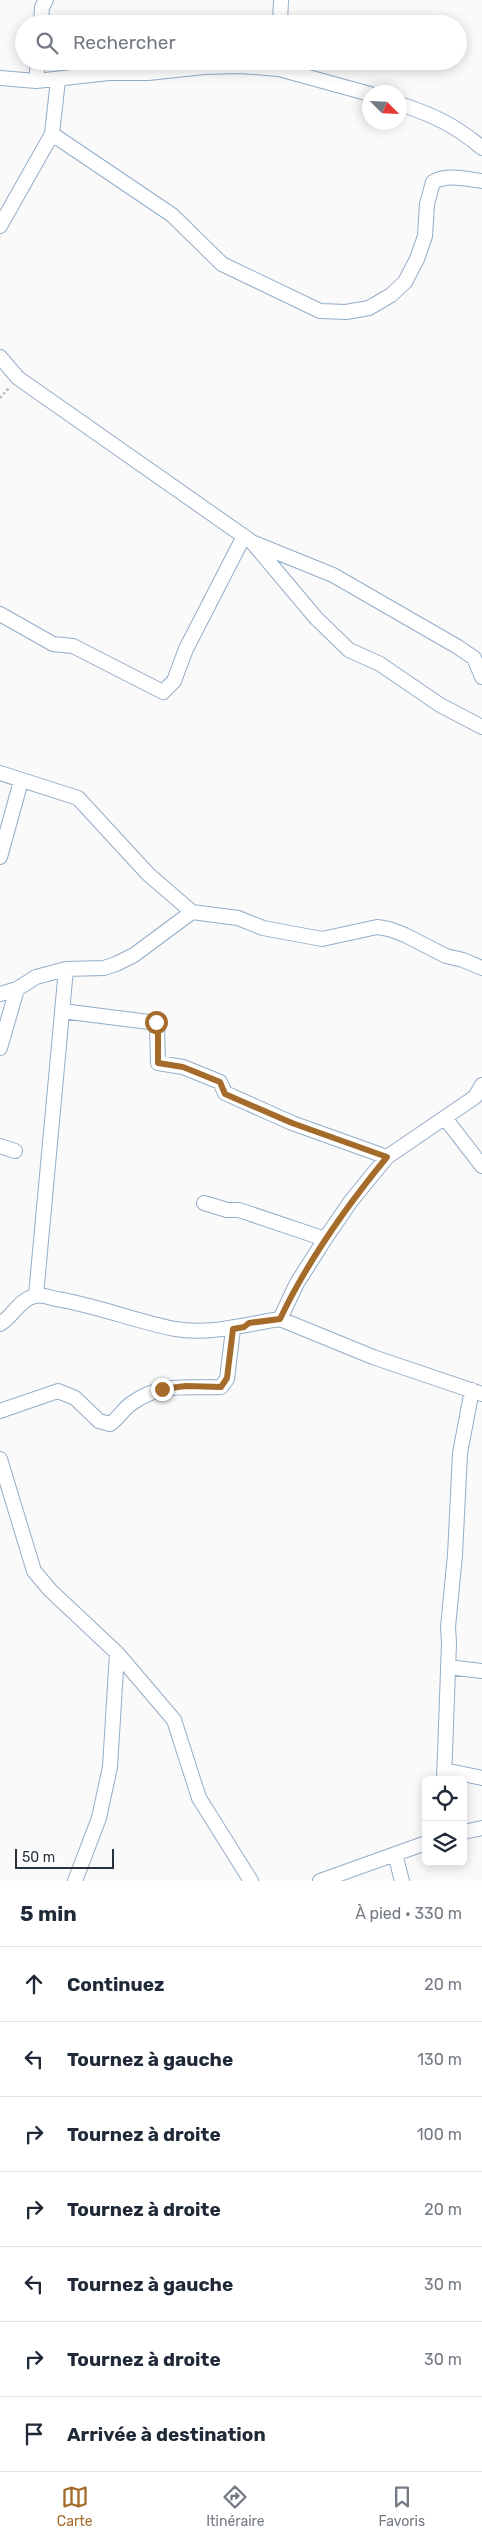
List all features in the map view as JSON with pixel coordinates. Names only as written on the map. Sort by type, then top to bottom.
[{"type":"street","points":[[42,15],[42,7],[46,0]]},
{"type":"street","points":[[280,15],[281,0]]},
{"type":"street","points":[[36,81],[37,70]]},
{"type":"street","points":[[0,78],[36,81],[109,73],[148,73],[176,70]]},
{"type":"street","points":[[295,70],[362,91]]},
{"type":"street","points":[[0,226],[52,134],[58,80]]},
{"type":"street","points":[[407,106],[434,116],[461,130],[482,148]]},
{"type":"street","points":[[52,134],[172,215],[222,264],[320,311],[346,312],[368,308],[391,296],[405,282],[417,259],[425,236],[427,204],[433,182],[440,178],[452,177],[482,181]]},
{"type":"street","points":[[0,357],[18,378],[248,539],[333,575],[458,647],[474,658],[480,671]]},
{"type":"street","points":[[0,614],[52,644],[73,646],[158,692],[163,692],[174,681],[186,648],[248,539]]},
{"type":"street","points":[[248,539],[316,618],[349,650],[380,664],[440,705],[482,727]]},
{"type":"street","points":[[480,671],[482,651]]},
{"type":"street","points":[[0,773],[78,798],[148,874],[192,912],[238,918],[263,928],[322,939],[377,927],[389,929],[446,956],[463,960],[482,968]]},
{"type":"street","points":[[0,857],[21,781]]},
{"type":"street","points":[[0,994],[18,989],[36,977],[66,969],[104,968],[116,964],[134,955],[192,912]]},
{"type":"street","points":[[36,1295],[66,969]]},
{"type":"street","points":[[0,1048],[18,989]]},
{"type":"street","points":[[62,1011],[156,1022],[158,1025],[158,1063],[183,1067],[220,1082],[225,1094],[292,1123],[387,1157]]},
{"type":"street","points":[[280,1319],[297,1283],[325,1239],[351,1201],[387,1157],[475,1097],[482,1085]]},
{"type":"street","points":[[445,1118],[482,1166]]},
{"type":"street","points":[[0,1146],[15,1151]]},
{"type":"street","points":[[204,1203],[227,1210],[239,1210],[325,1239]]},
{"type":"street","points":[[0,1324],[24,1301],[36,1295],[103,1308],[137,1320],[178,1329],[210,1331],[233,1329],[244,1327],[249,1323],[280,1319],[373,1357],[477,1392],[460,1453],[454,1574],[448,1627],[444,1775],[482,1778]]},
{"type":"street","points":[[0,1411],[58,1391],[75,1398],[99,1421],[110,1424],[122,1410],[134,1401],[163,1388],[221,1387],[227,1378],[233,1329]]},
{"type":"street","points":[[0,1459],[34,1571],[50,1590],[117,1653],[174,1720],[199,1798],[251,1881]]},
{"type":"street","points":[[75,1881],[99,1818],[110,1768],[117,1653]]},
{"type":"street","points":[[448,1667],[482,1671]]},
{"type":"street","points":[[467,1831],[482,1828]]},
{"type":"street","points":[[320,1881],[422,1844]]},
{"type":"street","points":[[395,1854],[402,1881]]},
{"type":"route","points":[[156,1022],[158,1025],[156,1059],[158,1063],[183,1067],[220,1082],[225,1094],[292,1123],[387,1157],[351,1201],[325,1239],[297,1283],[280,1319],[249,1323],[244,1327],[233,1329],[227,1378],[221,1387],[186,1386],[162,1389]]}]
